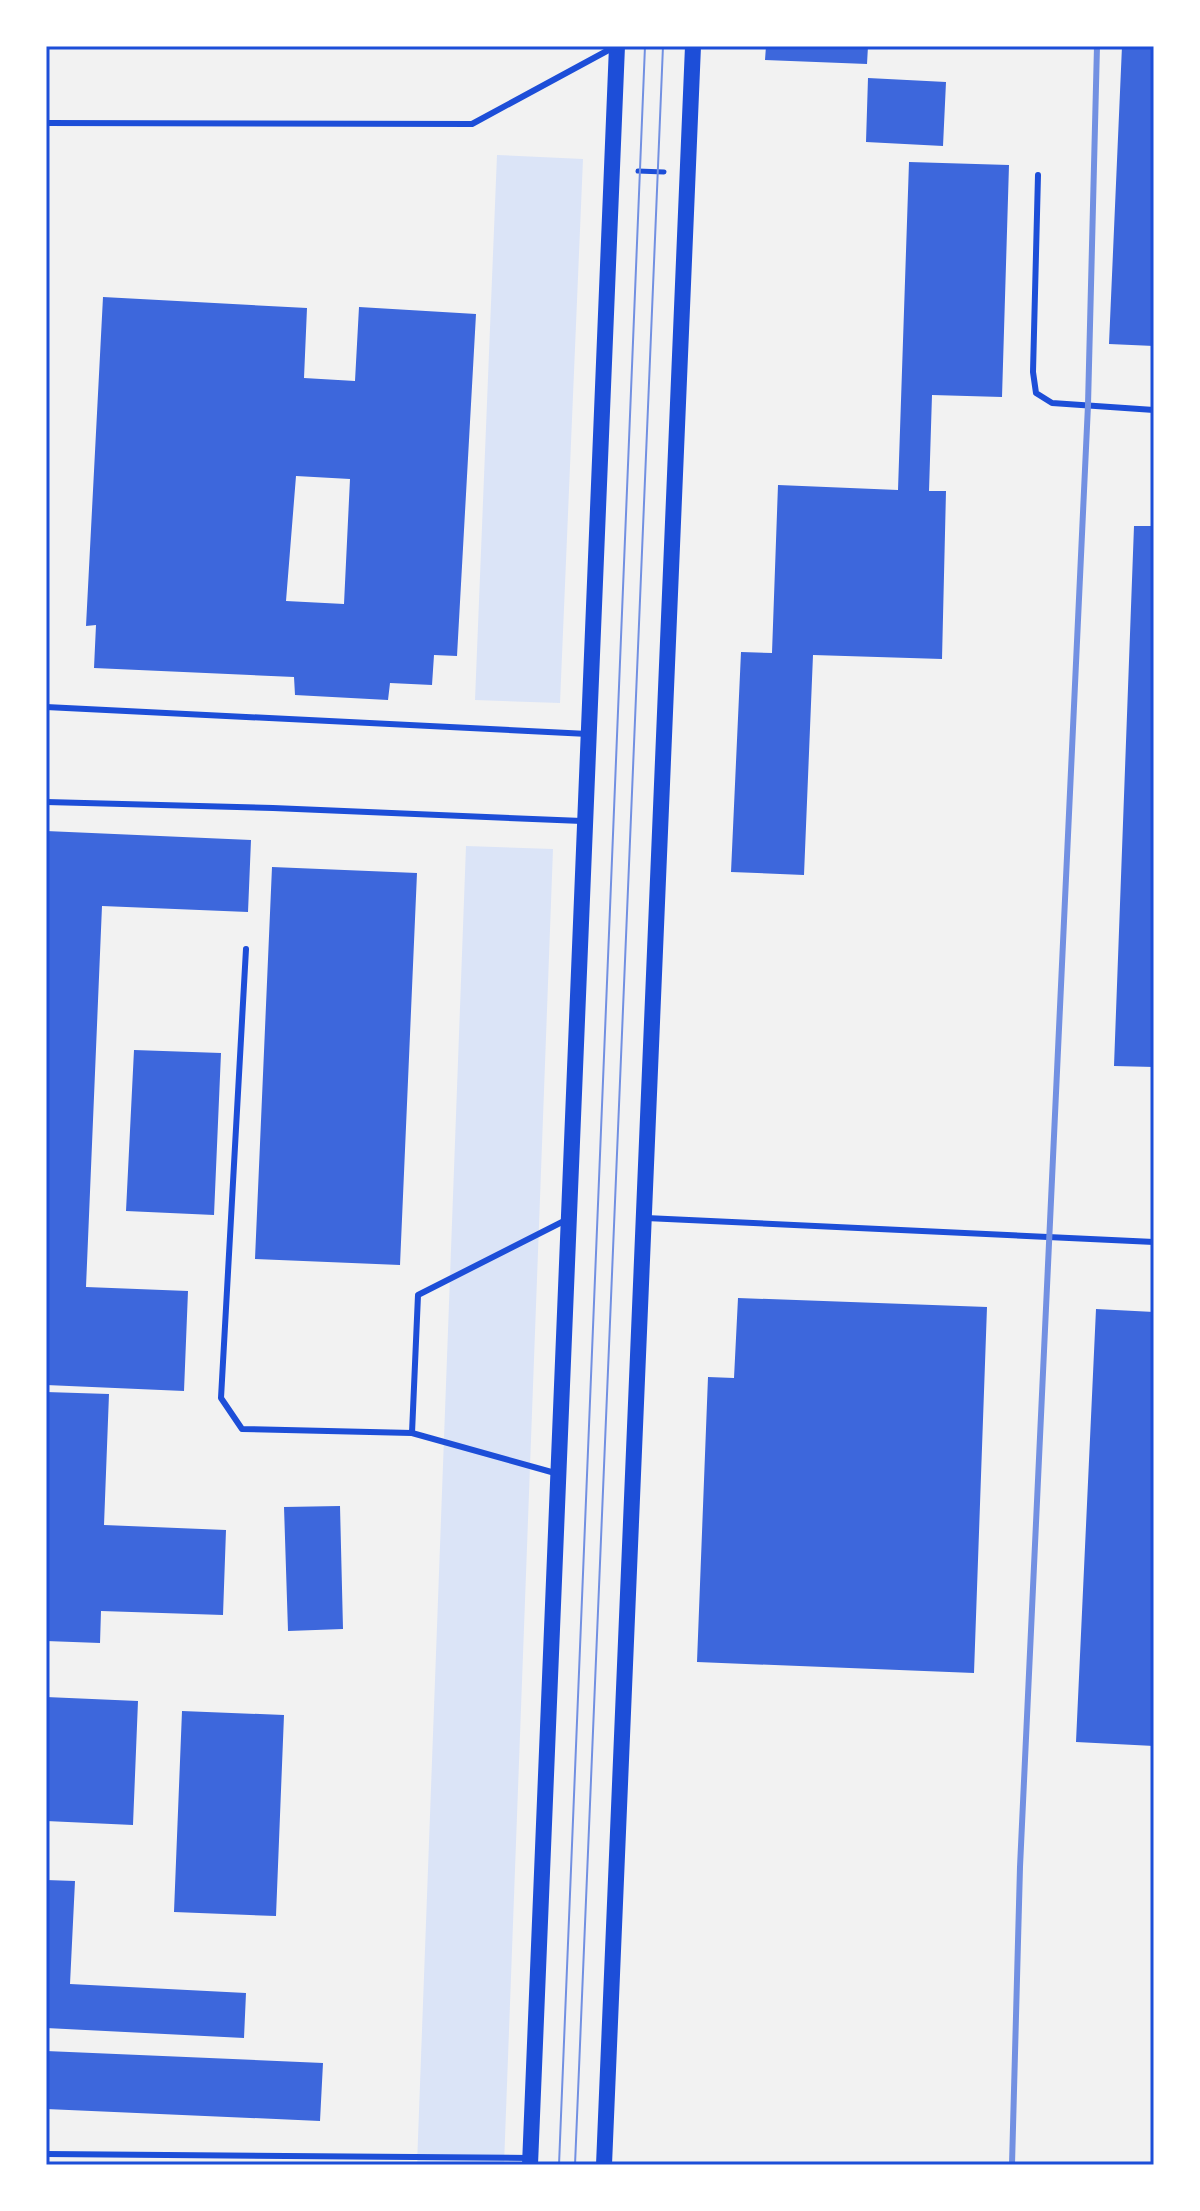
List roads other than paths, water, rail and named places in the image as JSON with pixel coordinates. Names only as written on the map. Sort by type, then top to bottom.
[{"type":"main road","points":[[530,2162],[616,46]]},
{"type":"main road","points":[[604,2165],[693,46]]},
{"type":"lane","points":[[46,123],[472,124],[616,46]]},
{"type":"lane","points":[[1038,175],[1033,372],[1036,393],[1052,403],[1154,410]]},
{"type":"lane","points":[[46,707],[588,734]]},
{"type":"lane","points":[[46,802],[273,808],[585,822]]},
{"type":"lane","points":[[246,949],[221,1398],[242,1429],[412,1433],[558,1474]]},
{"type":"lane","points":[[644,1217],[1154,1242]]},
{"type":"lane","points":[[412,1433],[418,1295],[570,1218]]},
{"type":"lane","points":[[46,2154],[530,2162]]},
{"type":"tram line","points":[[559,2165],[645,46]]},
{"type":"tram line","points":[[575,2165],[663,46]]},
{"type":"railway","points":[[1012,2165],[1020,1867],[1088,405],[1097,46]]}]
